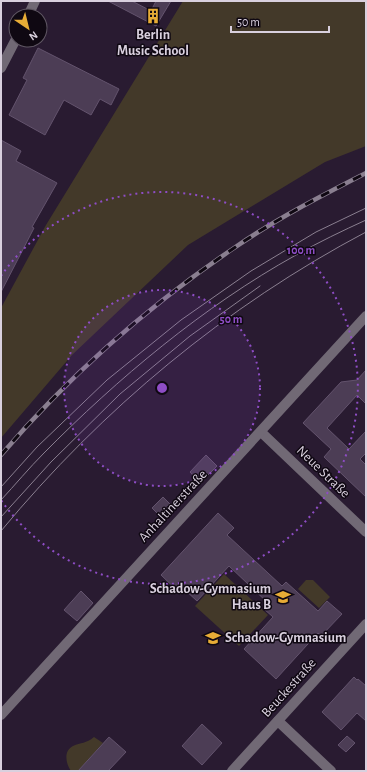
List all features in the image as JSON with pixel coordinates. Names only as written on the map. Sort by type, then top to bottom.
[{"type":"street","points":[[1,68],[11,48]]},
{"type":"street","name":"Anhaltinerstraße","points":[[1,715],[366,316]]},
{"type":"street","name":"Neue Straße","points":[[261,432],[366,532]]},
{"type":"street","name":"Beuckestraße","points":[[232,771],[366,624]]},
{"type":"street","points":[[278,721],[331,771]]},
{"type":"shaded area","points":[[183,1],[366,1],[366,146],[325,162],[188,245],[72,355],[1,438],[1,308],[46,225]]},
{"type":"shaded area","points":[[224,574],[268,615],[239,646],[195,606]]},
{"type":"shaded area","points":[[306,580],[313,580],[330,597],[319,608],[298,589]]},
{"type":"shaded area","points":[[94,737],[103,743],[78,771],[71,771],[66,758],[70,748]]},
{"type":"building","points":[[108,1],[132,1],[151,11],[156,1],[171,1],[156,26]]},
{"type":"building","points":[[38,48],[119,89],[111,105],[100,99],[91,115],[64,100],[45,135],[9,115],[27,80],[23,78]]},
{"type":"building","points":[[1,140],[21,151],[16,161],[57,183],[32,227],[34,228],[1,292]]},
{"type":"building","points":[[366,370],[366,404],[357,395],[327,428],[349,449],[366,431],[366,453],[360,459],[366,465],[366,497],[324,457],[331,449],[303,423],[341,382],[357,380]]},
{"type":"building","points":[[206,455],[217,466],[200,483],[190,472]]},
{"type":"building","points":[[163,497],[171,505],[160,516],[152,508]]},
{"type":"building","name":"Schadow-Gymnasium Haus B","points":[[218,513],[234,528],[227,535],[282,586],[286,582],[318,611],[327,601],[342,614],[321,636],[318,633],[276,679],[244,649],[273,617],[264,609],[269,604],[229,566],[197,601],[185,590],[181,594],[161,575]]},
{"type":"building","points":[[81,591],[93,603],[77,621],[64,610]]},
{"type":"building","points":[[354,677],[366,686],[366,721],[357,713],[341,730],[322,712]]},
{"type":"building","points":[[202,724],[222,743],[202,765],[182,746]]},
{"type":"building","points":[[347,736],[355,743],[346,752],[338,745]]},
{"type":"building","points":[[109,737],[126,752],[108,771],[78,771]]},
{"type":"tram line","points":[[1,487],[37,447],[107,380],[181,320],[251,271],[316,232],[366,208]]},
{"type":"tram line","points":[[1,500],[72,425],[163,345],[228,297],[262,275],[339,232],[366,220]]},
{"type":"tram line","points":[[1,531],[40,486],[81,443],[124,402],[169,364],[216,327],[264,293],[314,261],[366,232]]},
{"type":"tram line","points":[[1,517],[51,462],[120,394],[190,336],[260,286]]},
{"type":"railway","points":[[1,455],[54,397],[82,370],[140,318],[202,270],[266,227],[366,173]]},
{"type":"place","name":"Berlin Music School","points":[[153,16]]},
{"type":"place","name":"Schadow-Gymnasium Haus B","points":[[283,597]]},
{"type":"place","name":"Schadow-Gymnasium","points":[[213,638]]}]
